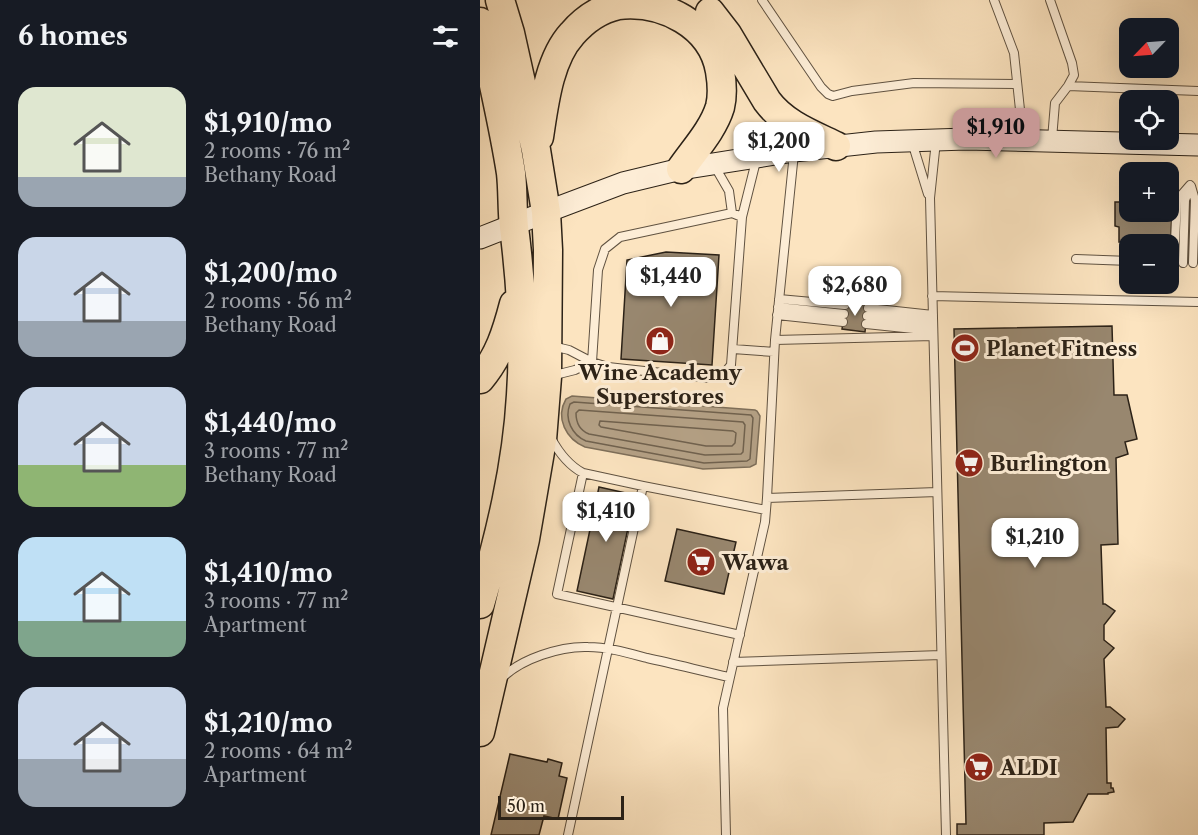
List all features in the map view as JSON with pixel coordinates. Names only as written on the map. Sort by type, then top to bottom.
[{"type":"highway","points":[[483,719],[525,539],[544,423],[548,346],[546,212],[536,150],[510,33],[500,0]]},
{"type":"highway","points":[[694,0],[710,13],[727,34],[767,101],[780,117],[836,146]]},
{"type":"highway","points":[[536,150],[549,82],[555,63],[572,34],[597,13],[618,5],[637,3],[658,5],[675,11],[693,23],[705,36],[719,63],[722,83],[720,107],[714,122],[681,169]]},
{"type":"highway","points":[[480,22],[496,89],[509,165],[523,349],[518,432],[509,487],[497,544],[480,604]]},
{"type":"highway","points":[[480,379],[492,362],[508,327],[519,278]]},
{"type":"street","points":[[480,238],[623,183],[681,169],[794,151],[876,142],[966,138],[1198,145]]},
{"type":"lane","points":[[762,0],[821,87],[833,96],[852,91],[914,83],[1016,84]]},
{"type":"lane","points":[[994,0],[1014,53],[1024,140]]},
{"type":"lane","points":[[1050,0],[1074,75],[1054,104],[1051,141]]},
{"type":"lane","points":[[1068,86],[1198,91]]},
{"type":"lane","points":[[937,140],[930,198],[946,835]]},
{"type":"lane","points":[[911,141],[930,198]]},
{"type":"lane","points":[[726,835],[723,712],[766,510],[775,339],[794,151]]},
{"type":"lane","points":[[548,346],[569,350],[592,362],[608,367],[708,378],[722,376],[731,364],[742,217],[757,157]]},
{"type":"lane","points":[[713,164],[729,191],[732,213]]},
{"type":"lane","points":[[1190,185],[1198,193]]},
{"type":"lane","points":[[1179,263],[1195,262],[1195,200],[1190,185]]},
{"type":"lane","points":[[1174,234],[1177,200],[1190,185]]},
{"type":"lane","points":[[1183,263],[1185,200],[1190,185]]},
{"type":"lane","points":[[592,362],[598,270],[605,249],[620,237],[732,213],[742,217]]},
{"type":"lane","points":[[1076,259],[1119,261]]},
{"type":"lane","points":[[932,297],[1198,302]]},
{"type":"lane","points":[[778,307],[844,314]]},
{"type":"lane","points":[[933,326],[867,316],[933,326]]},
{"type":"lane","points":[[775,339],[933,326]]},
{"type":"lane","points":[[732,349],[774,352]]},
{"type":"lane","points":[[547,377],[575,370],[592,362]]},
{"type":"lane","points":[[544,423],[563,457],[584,473],[766,510]]},
{"type":"lane","points":[[584,473],[557,594],[740,634]]},
{"type":"lane","points":[[568,835],[644,486]]},
{"type":"lane","points":[[767,498],[937,492]]},
{"type":"lane","points":[[483,719],[502,678],[510,670],[543,655],[565,649],[588,647],[609,649],[729,677]]},
{"type":"lane","points":[[733,662],[941,655]]},
{"type":"water","points":[[572,396],[755,410],[760,416],[756,464],[750,467],[703,469],[585,447],[572,439],[562,420],[563,406],[566,399]]},
{"type":"building","points":[[1115,202],[1119,202],[1119,222],[1172,222],[1171,234],[1119,234],[1119,227],[1115,226]]},
{"type":"building","points":[[666,252],[719,255],[712,365],[621,359],[627,260]]},
{"type":"building","points":[[823,269],[875,275],[871,305],[820,299]]},
{"type":"building","points":[[846,302],[868,304],[865,332],[842,329]]},
{"type":"building","points":[[1112,326],[1114,395],[1127,395],[1137,439],[1125,442],[1128,454],[1116,458],[1118,544],[1101,545],[1103,604],[1115,611],[1104,625],[1104,640],[1114,648],[1104,659],[1106,707],[1110,707],[1125,719],[1118,727],[1106,728],[1107,783],[1111,783],[1114,792],[1088,794],[1073,822],[1044,823],[1044,835],[957,835],[957,824],[966,824],[954,329]]},
{"type":"building","points":[[599,487],[635,495],[613,599],[577,591]]},
{"type":"building","name":"Wawa","points":[[677,529],[736,542],[724,594],[665,581]]},
{"type":"building","points":[[510,754],[562,763],[559,776],[567,778],[558,819],[544,816],[539,835],[491,835]]},
{"type":"place","name":"Wine Academy Superstores","points":[[660,341]]},
{"type":"place","name":"Planet Fitness","points":[[965,348]]},
{"type":"place","name":"Burlington","points":[[969,463]]},
{"type":"place","name":"Wawa","points":[[701,562]]},
{"type":"place","name":"ALDI","points":[[979,767]]}]
